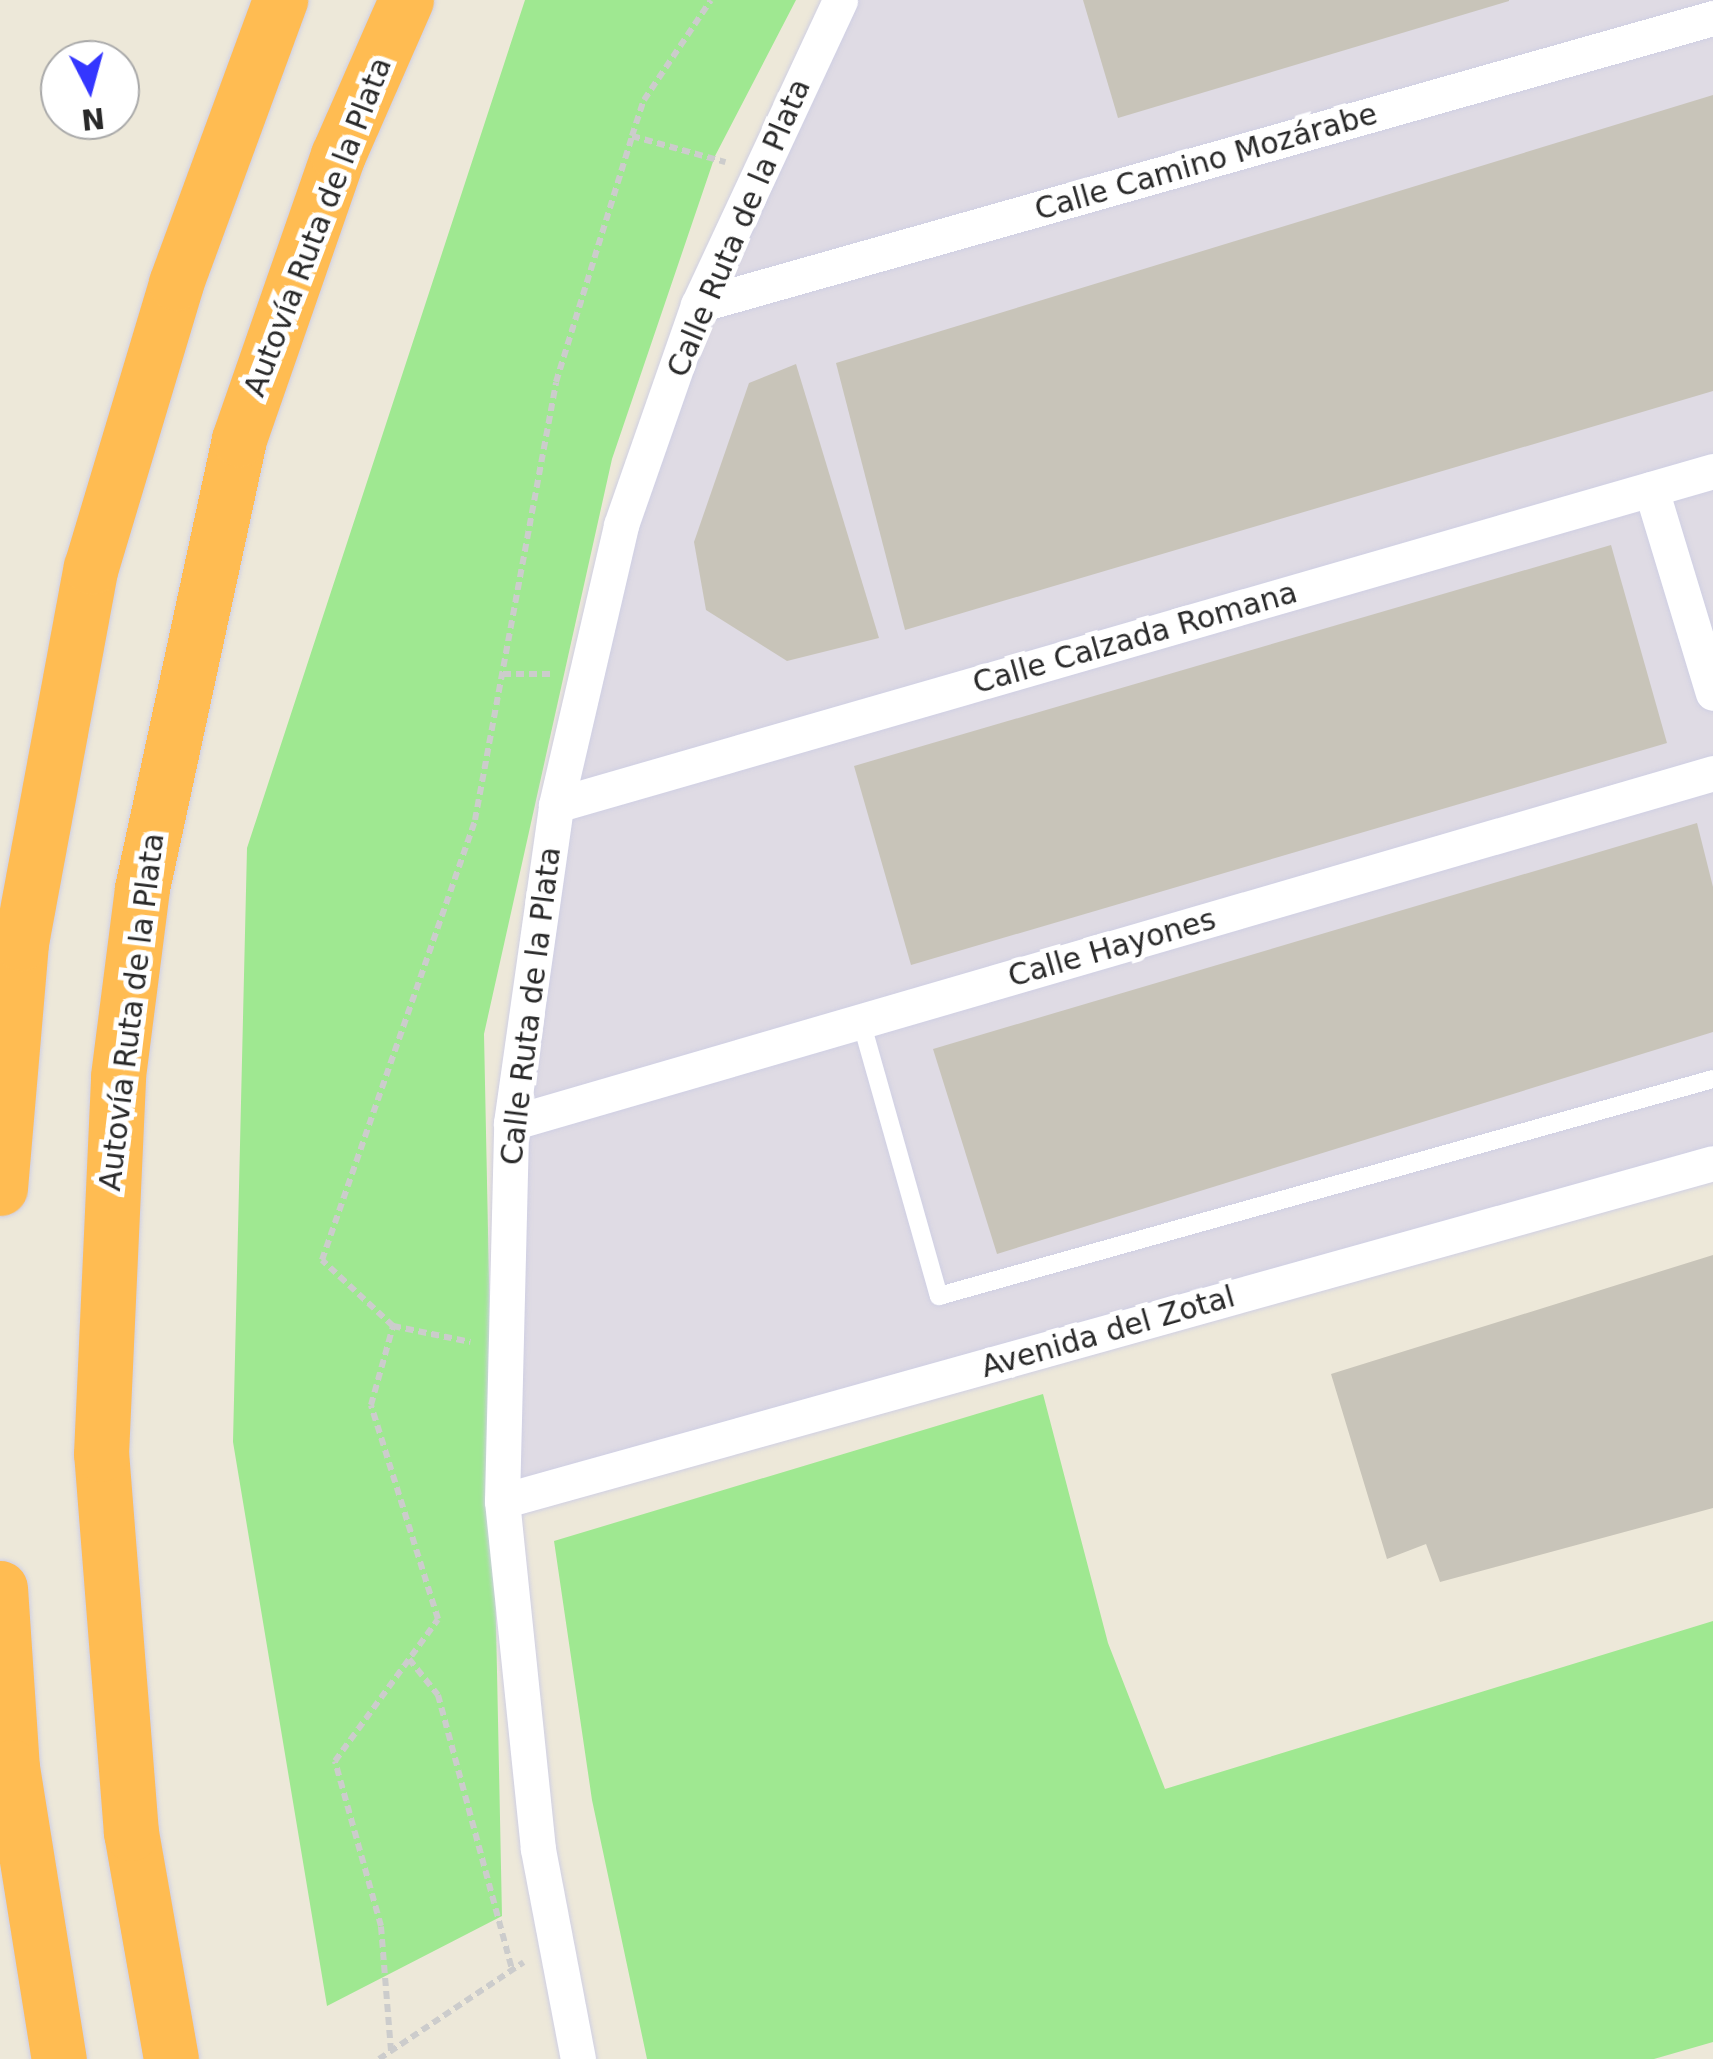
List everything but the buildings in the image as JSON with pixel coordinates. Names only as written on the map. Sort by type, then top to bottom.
[{"type":"highway","points":[[0,1188],[21,943],[92,567],[154,347],[280,0]]},
{"type":"highway","name":"Autovía Ruta de la Plata","points":[[171,2059],[132,1833],[101,1454],[118,1076],[142,888],[239,439],[338,156],[406,0]]},
{"type":"highway","points":[[0,1588],[12,1767],[59,2059]]},
{"type":"street","name":"Calle Ruta de la Plata","points":[[578,2059],[556,1940],[502,1500],[511,1122],[556,805],[622,525],[698,306],[840,0]]},
{"type":"street","name":"Calle Camino Mozárabe","points":[[698,306],[1713,18]]},
{"type":"street","name":"Calle Calzada Romana","points":[[556,805],[1713,471]]},
{"type":"street","points":[[1652,489],[1713,693]]},
{"type":"street","name":"Calle Hayones","points":[[511,1122],[1713,774]]},
{"type":"street","name":"Avenida del Zotal","points":[[502,1500],[1713,1163]]},
{"type":"lane","points":[[861,1021],[939,1296],[1713,1079]]},
{"type":"path","points":[[506,1350],[394,1326],[322,1260],[476,820],[556,382],[644,100],[711,0]]},
{"type":"path","points":[[632,136],[760,172]]},
{"type":"path","points":[[502,674],[587,673]]},
{"type":"path","points":[[391,2051],[381,1926],[334,1761],[438,1620],[370,1405],[394,1326]]},
{"type":"path","points":[[409,1659],[438,1695],[512,1970]]},
{"type":"path","points":[[379,2059],[556,1940]]},
{"type":"shaded area","points":[[840,0],[1713,0],[1713,1163],[502,1500],[511,1123],[556,805],[698,305]]},
{"type":"green space","points":[[525,0],[796,0],[715,156],[612,459],[484,1034],[502,1916],[327,2006],[233,1442],[247,848]]},
{"type":"green space","points":[[1043,1394],[1108,1643],[1165,1789],[1713,1621],[1713,2042],[1654,2059],[647,2059],[592,1800],[554,1541]]}]
